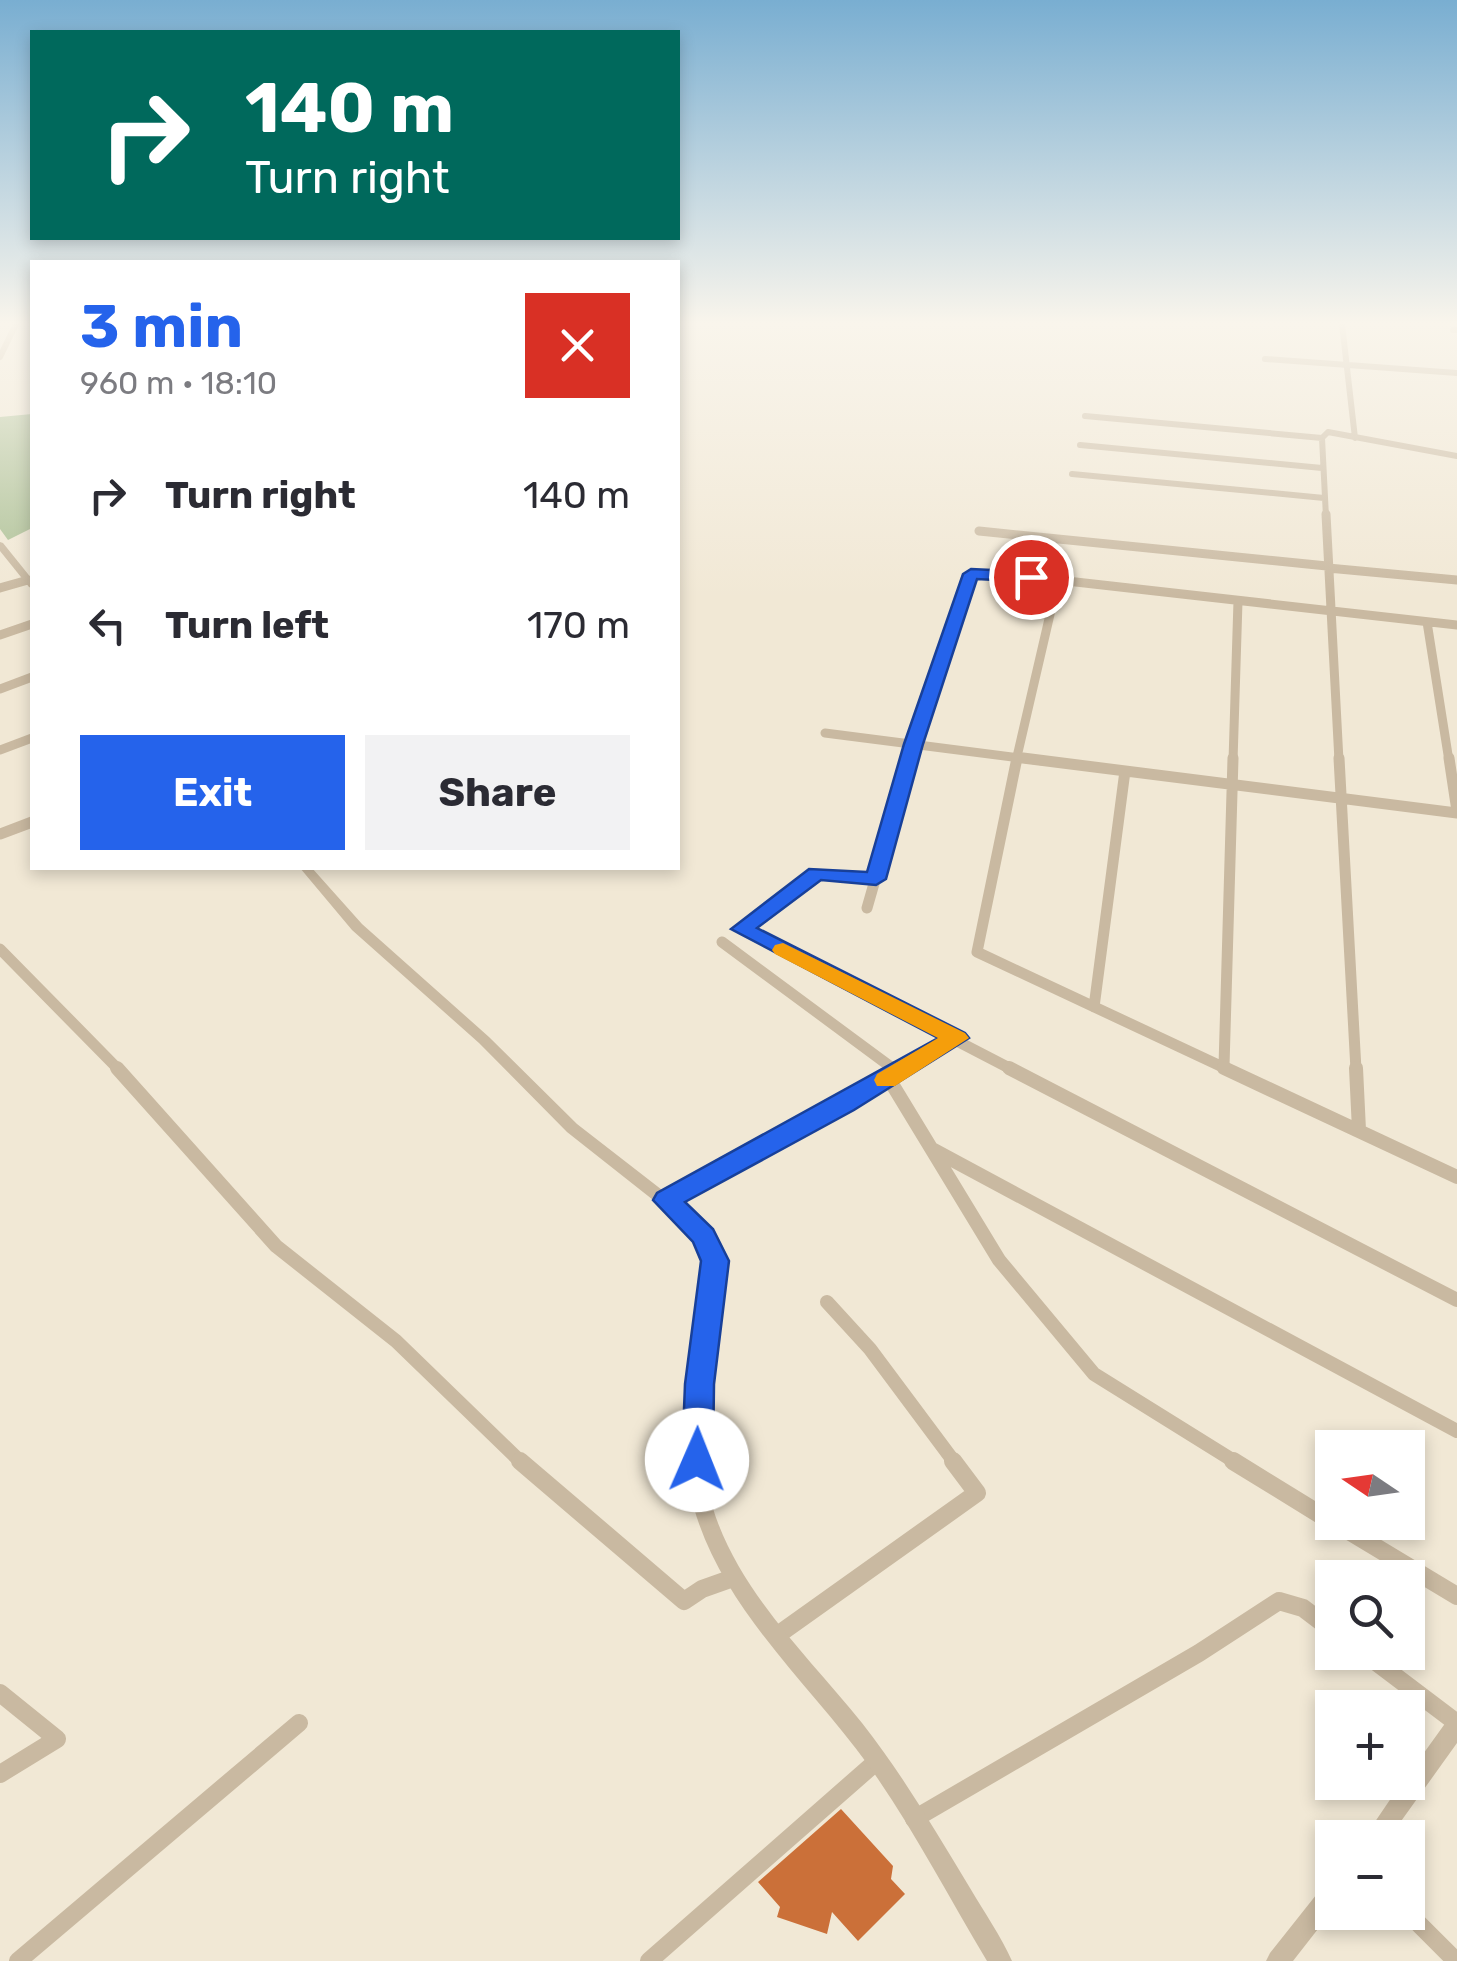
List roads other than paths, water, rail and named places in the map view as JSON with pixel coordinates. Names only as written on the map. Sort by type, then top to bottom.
[{"type":"street","points":[[1086,416],[1322,438]]},
{"type":"street","points":[[1353,416],[1355,438]]},
{"type":"street","points":[[1359,1130],[1322,438],[1328,432],[1457,456]]},
{"type":"street","points":[[1080,445],[1322,468]]},
{"type":"street","points":[[1072,474],[1324,498]]},
{"type":"street","points":[[980,530],[1457,580]]},
{"type":"street","points":[[0,545],[30,582],[0,588]]},
{"type":"street","points":[[867,908],[914,744],[971,574],[1058,580],[1457,625]]},
{"type":"street","points":[[1058,580],[1016,756],[977,952],[1457,1176]]},
{"type":"street","points":[[1224,1066],[1238,600]]},
{"type":"street","points":[[825,732],[1457,812],[1427,622]]},
{"type":"street","points":[[0,635],[30,625]]},
{"type":"street","points":[[0,689],[30,679]]},
{"type":"street","points":[[0,750],[30,739]]},
{"type":"street","points":[[1094,1006],[1124,771]]},
{"type":"street","points":[[0,834],[30,823]]},
{"type":"street","points":[[308,870],[357,927],[484,1040],[586,1140],[666,1200],[704,1236],[715,1261],[700,1384],[698,1484],[704,1513],[733,1578],[877,1761],[1000,1961]]},
{"type":"street","points":[[876,879],[816,874],[742,929],[1457,1300]]},
{"type":"street","points":[[722,942],[894,1076],[932,1148],[1000,1260],[1094,1374],[1315,1511]]},
{"type":"street","points":[[0,950],[102,1051],[276,1246],[396,1341],[524,1465],[684,1600],[733,1578]]},
{"type":"street","points":[[666,1200],[957,1038]]},
{"type":"street","points":[[932,1148],[1457,1431]]},
{"type":"street","points":[[779,1634],[978,1493],[870,1349],[828,1302]]},
{"type":"street","points":[[1363,1540],[1457,1596]]},
{"type":"street","points":[[914,1819],[1199,1653],[1279,1601],[1303,1608],[1315,1617]]},
{"type":"street","points":[[1386,1670],[1457,1724],[1389,1820]]},
{"type":"street","points":[[0,1694],[57,1739],[0,1774]]},
{"type":"street","points":[[18,1961],[298,1723]]},
{"type":"street","points":[[649,1961],[877,1761]]},
{"type":"street","points":[[1278,1961],[1315,1914]]},
{"type":"street","points":[[1425,1930],[1456,1961]]}]
